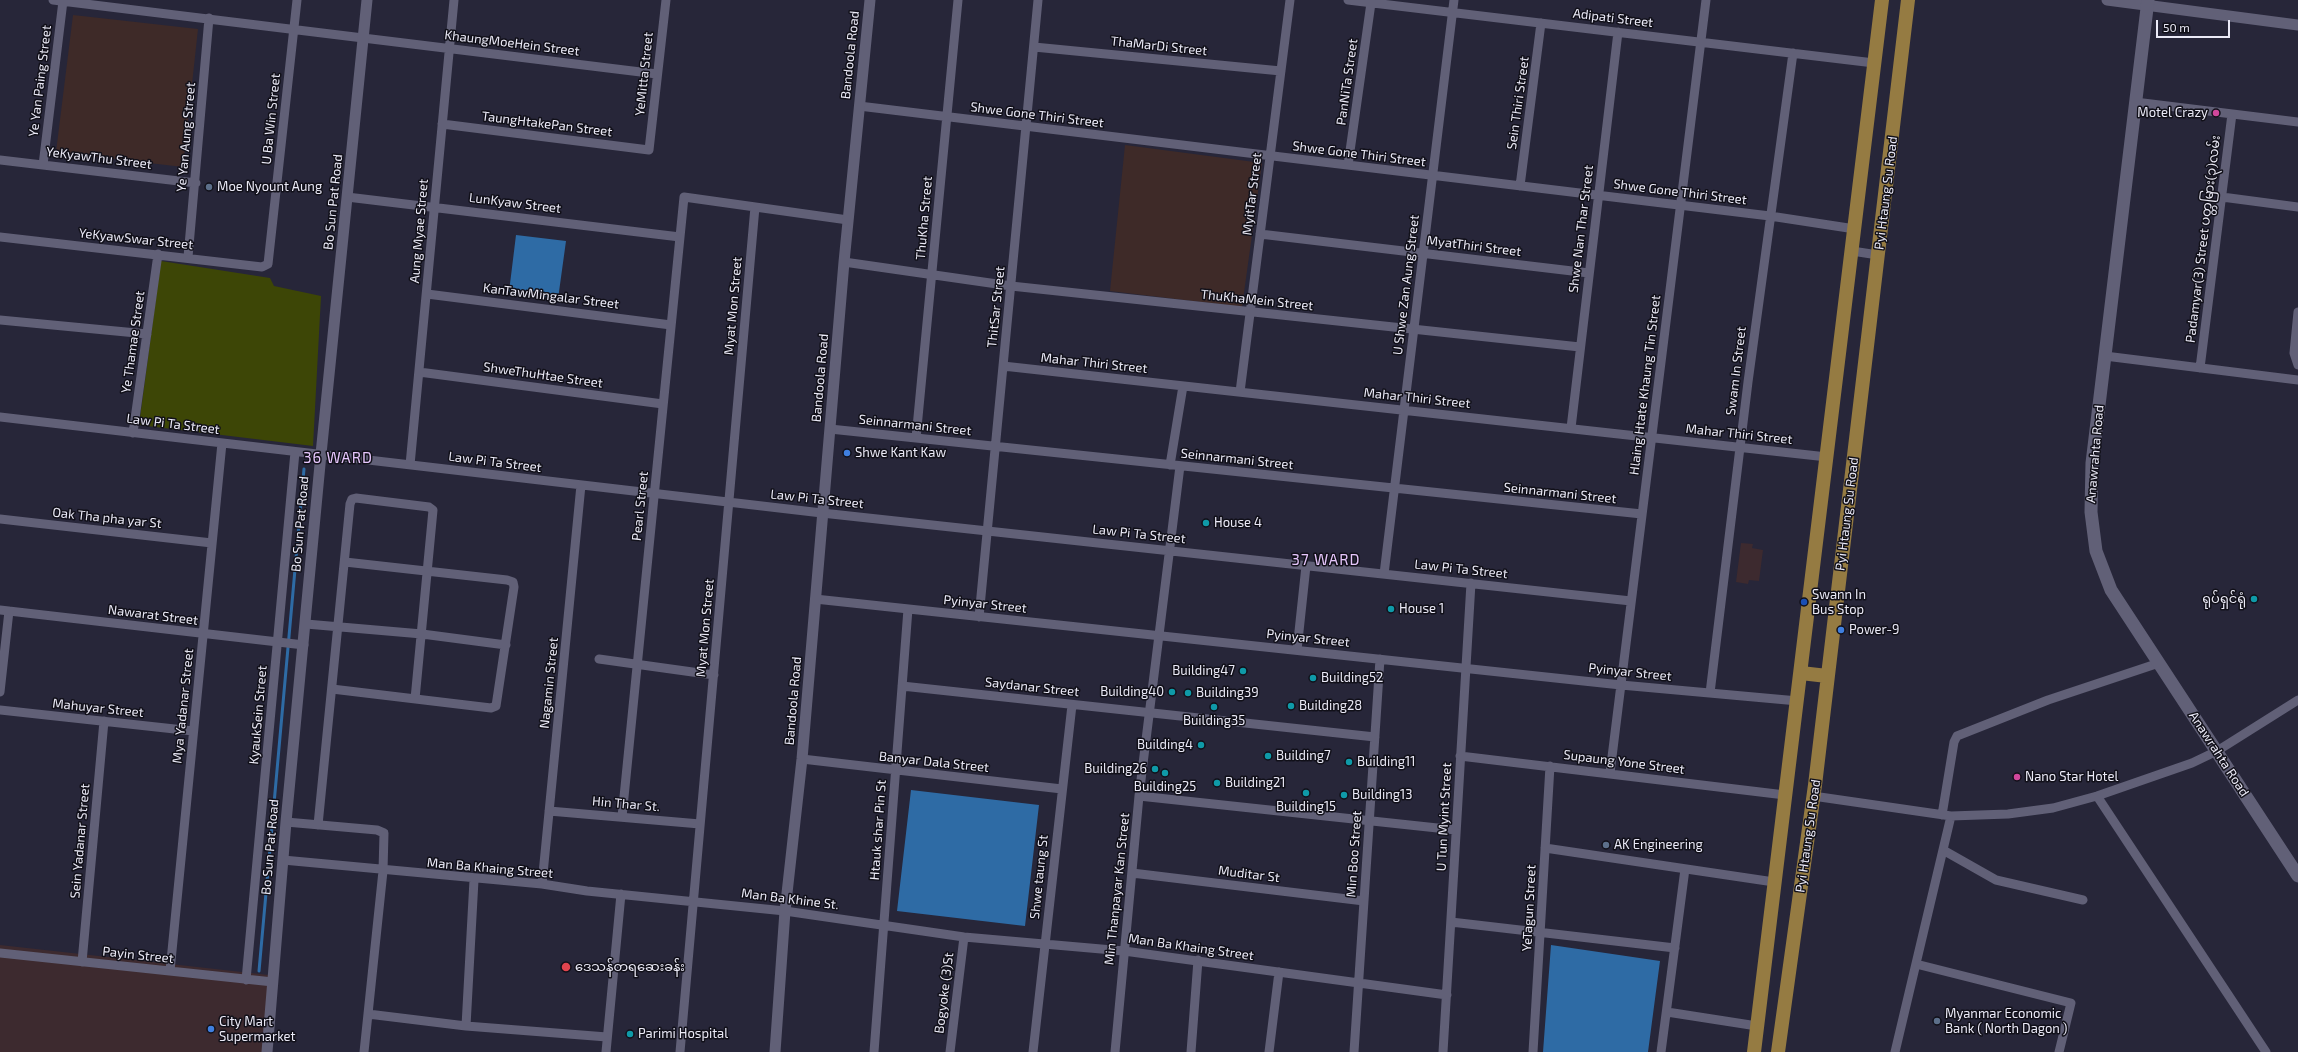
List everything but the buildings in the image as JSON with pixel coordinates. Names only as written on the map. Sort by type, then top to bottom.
[{"type":"main road","name":"Pyi Htaung Su Road","points":[[1754,1052],[1774,882],[1798,701],[1882,0]]},
{"type":"main road","name":"Pyi Htaung Su Road","points":[[1778,1052],[1813,796],[1908,0]]},
{"type":"main road","name":"Anawrahta Road","points":[[2148,3],[2134,102],[2092,463],[2091,512],[2096,551],[2111,590],[2298,876]]},
{"type":"main road","points":[[1801,673],[1827,676]]},
{"type":"street","name":"KhaungMoeHein Street","points":[[58,0],[106,3],[294,30],[657,74]]},
{"type":"street","name":"Ye Yan Paing Street","points":[[43,165],[58,0]]},
{"type":"street","name":"U Ba Win Street","points":[[268,264],[297,0]]},
{"type":"street","name":"Bo Sun Pat Road","points":[[267,1052],[286,822],[321,454],[367,0]]},
{"type":"street","name":"Aung Myae Street","points":[[410,465],[454,0]]},
{"type":"street","name":"YeMitta Street","points":[[649,150],[666,0]]},
{"type":"street","name":"Bandoola Road","points":[[775,1052],[786,911],[802,759],[844,262],[870,0]]},
{"type":"street","name":"ThuKha Street","points":[[916,438],[958,0]]},
{"type":"street","name":"ThitSar Street","points":[[979,617],[1038,0]]},
{"type":"street","name":"MyitTar Street","points":[[1240,392],[1290,0]]},
{"type":"street","name":"Adipati Street","points":[[1348,0],[1874,63]]},
{"type":"street","name":"U Shwe Zan Aung Street","points":[[1384,574],[1454,0]]},
{"type":"street","name":"Hlaing Htate Khaung Tin Street","points":[[1610,773],[1706,0]]},
{"type":"street","points":[[2107,0],[2148,3],[2298,25]]},
{"type":"street","name":"PanNiTa Street","points":[[1348,165],[1371,3]]},
{"type":"street","name":"Ye Yan Aung Street","points":[[188,257],[196,183],[209,18]]},
{"type":"street","name":"Sein Thiri Street","points":[[1520,186],[1541,23]]},
{"type":"street","name":"Shwe Nan Thar Street","points":[[1571,428],[1618,32]]},
{"type":"street","name":"ThaMarDi Street","points":[[1034,46],[1281,71]]},
{"type":"street","name":"Swam In Street","points":[[1710,693],[1740,447],[1793,53]]},
{"type":"street","points":[[2134,102],[2298,122]]},
{"type":"street","name":"Shwe Gone Thiri Street","points":[[859,106],[1681,205],[1770,216],[1855,229]]},
{"type":"street","name":"Padamyar(3) Street ပတ္တမြား(၃)လမ်း","points":[[2200,368],[2232,114]]},
{"type":"street","name":"TaungHtakePan Street","points":[[442,124],[649,150]]},
{"type":"street","name":"YeKyawThu Street","points":[[0,160],[196,183]]},
{"type":"street","name":"LunKyaw Street","points":[[347,197],[435,206],[680,237]]},
{"type":"street","name":"Pearl Street","points":[[622,817],[684,197],[755,207]]},
{"type":"street","points":[[2222,198],[2298,207]]},
{"type":"street","points":[[755,207],[848,220]]},
{"type":"street","name":"Myat Mon Street","points":[[680,1052],[755,207]]},
{"type":"street","name":"MyatThiri Street","points":[[1260,234],[1589,273]]},
{"type":"street","name":"YeKyawSwar Street","points":[[0,237],[188,257],[262,267],[268,264]]},
{"type":"street","points":[[1852,251],[1878,255]]},
{"type":"street","name":"Ye Thamae Street","points":[[133,433],[158,254]]},
{"type":"street","name":"ThuKhaMein Street","points":[[844,262],[1011,286],[1249,313],[1580,347]]},
{"type":"street","name":"KanTawMingalar Street","points":[[427,294],[671,325]]},
{"type":"street","points":[[2298,312],[2294,353],[2298,365]]},
{"type":"street","points":[[0,320],[147,334]]},
{"type":"street","points":[[2105,356],[2298,380]]},
{"type":"street","name":"Mahar Thiri Street","points":[[1003,366],[1827,457]]},
{"type":"street","name":"ShweThuHtae Street","points":[[419,372],[663,404]]},
{"type":"street","name":"Min Thanpayar Kan Street","points":[[1115,1052],[1139,796],[1168,551],[1183,386]]},
{"type":"street","name":"Law Pi Ta Street","points":[[0,417],[822,513],[1631,601]]},
{"type":"street","name":"Seinnarmani Street","points":[[830,429],[1642,514]]},
{"type":"street","name":"Mya Yadanar Street","points":[[170,971],[222,443]]},
{"type":"street","name":"KyaukSein Street","points":[[246,980],[295,452]]},
{"type":"street","name":"Nagamin Street","points":[[542,884],[581,485]]},
{"type":"street","points":[[318,826],[350,504],[352,499],[356,498],[429,507],[433,510],[415,698]]},
{"type":"street","name":"Oak Tha pha yar St","points":[[0,519],[212,543]]},
{"type":"street","points":[[332,689],[491,708],[496,706],[506,645],[513,582],[507,580],[345,562]]},
{"type":"street","points":[[1297,650],[1306,566]]},
{"type":"street","name":"U Tun Myint Street","points":[[1443,1052],[1471,583]]},
{"type":"street","name":"Pyinyar Street","points":[[815,599],[1621,685],[1798,701]]},
{"type":"street","name":"Htauk shar Pin St","points":[[874,1052],[908,609]]},
{"type":"street","points":[[0,692],[5,610]]},
{"type":"street","name":"Nawarat Street","points":[[5,610],[304,645]]},
{"type":"street","points":[[306,624],[422,634],[506,645]]},
{"type":"street","points":[[599,659],[714,675]]},
{"type":"street","name":"Min Boo Street","points":[[1354,1052],[1380,659]]},
{"type":"street","points":[[1895,1052],[1943,850],[1955,739],[1957,736],[2048,700],[2159,663]]},
{"type":"street","name":"Saydanar Street","points":[[902,686],[1375,737]]},
{"type":"street","points":[[1813,796],[1947,816],[2008,814],[2053,808],[2097,796],[2192,763],[2217,751],[2297,702]]},
{"type":"street","name":"Shwe taung St","points":[[1033,1052],[1072,705]]},
{"type":"street","name":"Mahuyar Street","points":[[0,710],[193,731]]},
{"type":"street","name":"Sein Yadanar Street","points":[[82,962],[104,721]]},
{"type":"street","name":"Supaung Yone Street","points":[[1460,756],[1785,795]]},
{"type":"street","name":"Banyar Dala Street","points":[[802,759],[1062,789]]},
{"type":"street","name":"YeTagun Street","points":[[1533,1052],[1550,766]]},
{"type":"street","points":[[1139,796],[1456,830]]},
{"type":"street","points":[[2097,796],[2266,1052]]},
{"type":"street","name":"Hin Thar St.","points":[[549,811],[700,824]]},
{"type":"street","points":[[286,822],[377,830],[384,833],[383,871],[364,1052]]},
{"type":"street","points":[[1545,848],[1774,882]]},
{"type":"street","points":[[1943,850],[1996,880],[2083,900]]},
{"type":"street","name":"Man Ba Khaing Street","points":[[283,860],[474,880],[542,884],[587,892],[694,900]]},
{"type":"street","points":[[1661,1052],[1685,869]]},
{"type":"street","name":"Muditar St","points":[[1132,873],[1364,901]]},
{"type":"street","points":[[466,1026],[474,880]]},
{"type":"street","points":[[606,1052],[621,894]]},
{"type":"street","name":"Man Ba Khine St.","points":[[694,900],[884,925]]},
{"type":"street","points":[[1451,922],[1675,948]]},
{"type":"street","name":"Man Ba Khaing Street","points":[[884,925],[964,937],[1124,951],[1198,960],[1447,995]]},
{"type":"street","name":"Bogyoke (3)St","points":[[950,1052],[964,937]]},
{"type":"street","name":"Payin Street","points":[[0,953],[273,982]]},
{"type":"street","points":[[1191,1052],[1198,960]]},
{"type":"street","points":[[1916,964],[2071,1003],[2059,1052]]},
{"type":"street","points":[[1269,1052],[1279,972]]},
{"type":"street","points":[[1667,1012],[1757,1026]]},
{"type":"street","points":[[368,1014],[466,1026],[607,1037]]},
{"type":"shaded area","points":[[73,15],[198,29],[183,167],[56,152]]},
{"type":"shaded area","points":[[1125,145],[1262,163],[1242,307],[1110,291]]},
{"type":"shaded area","points":[[1741,543],[1753,544],[1752,548],[1763,550],[1759,581],[1749,580],[1748,584],[1736,582]]},
{"type":"shaded area","points":[[0,945],[278,976],[271,1052],[0,1052]]},
{"type":"green space","points":[[161,261],[270,278],[274,286],[321,296],[313,446],[139,425]]},
{"type":"water","points":[[516,235],[566,241],[558,299],[509,292]]},
{"type":"water","points":[[911,790],[1039,805],[1025,926],[897,911]]},
{"type":"water","points":[[1551,945],[1660,961],[1648,1052],[1543,1052]]},
{"type":"waterway","points":[[259,971],[304,469]]},
{"type":"place","name":"Motel Crazy","points":[[2216,113]]},
{"type":"place","name":"Moe Nyount Aung","points":[[209,187]]},
{"type":"place","name":"Shwe Kant Kaw","points":[[847,453]]},
{"type":"place","name":"House 4","points":[[1206,523]]},
{"type":"place","name":"ရုပ်ရှင်ရုံ","points":[[2254,599]]},
{"type":"place","name":"Swann In Bus Stop","points":[[1804,602]]},
{"type":"place","name":"House 1","points":[[1391,609]]},
{"type":"place","name":"Power-9","points":[[1841,630]]},
{"type":"place","name":"Building47","points":[[1243,671]]},
{"type":"place","name":"Building52","points":[[1313,678]]},
{"type":"place","name":"Building40","points":[[1172,692]]},
{"type":"place","name":"Building39","points":[[1188,693]]},
{"type":"place","name":"Building28","points":[[1291,706]]},
{"type":"place","name":"Building35","points":[[1214,707]]},
{"type":"place","name":"Building4","points":[[1201,745]]},
{"type":"place","name":"Building7","points":[[1268,756]]},
{"type":"place","name":"Building11","points":[[1349,762]]},
{"type":"place","name":"Building26","points":[[1155,769]]},
{"type":"place","name":"Building25","points":[[1165,773]]},
{"type":"place","name":"Nano Star Hotel","points":[[2017,777]]},
{"type":"place","name":"Building21","points":[[1217,783]]},
{"type":"place","name":"Building15","points":[[1306,793]]},
{"type":"place","name":"Building13","points":[[1344,795]]},
{"type":"place","name":"AK Engineering","points":[[1606,845]]},
{"type":"place","name":"ဒေသန်တရဆေးခန်း","points":[[566,967]]},
{"type":"place","name":"Myanmar Economic Bank ( North Dagon )","points":[[1937,1021]]},
{"type":"place","name":"City Mart Supermarket","points":[[211,1029]]},
{"type":"place","name":"Parimi Hospital","points":[[630,1034]]},
{"type":"district","name":"36 WARD","points":[[338,458]]},
{"type":"district","name":"37 WARD","points":[[1326,560]]}]
